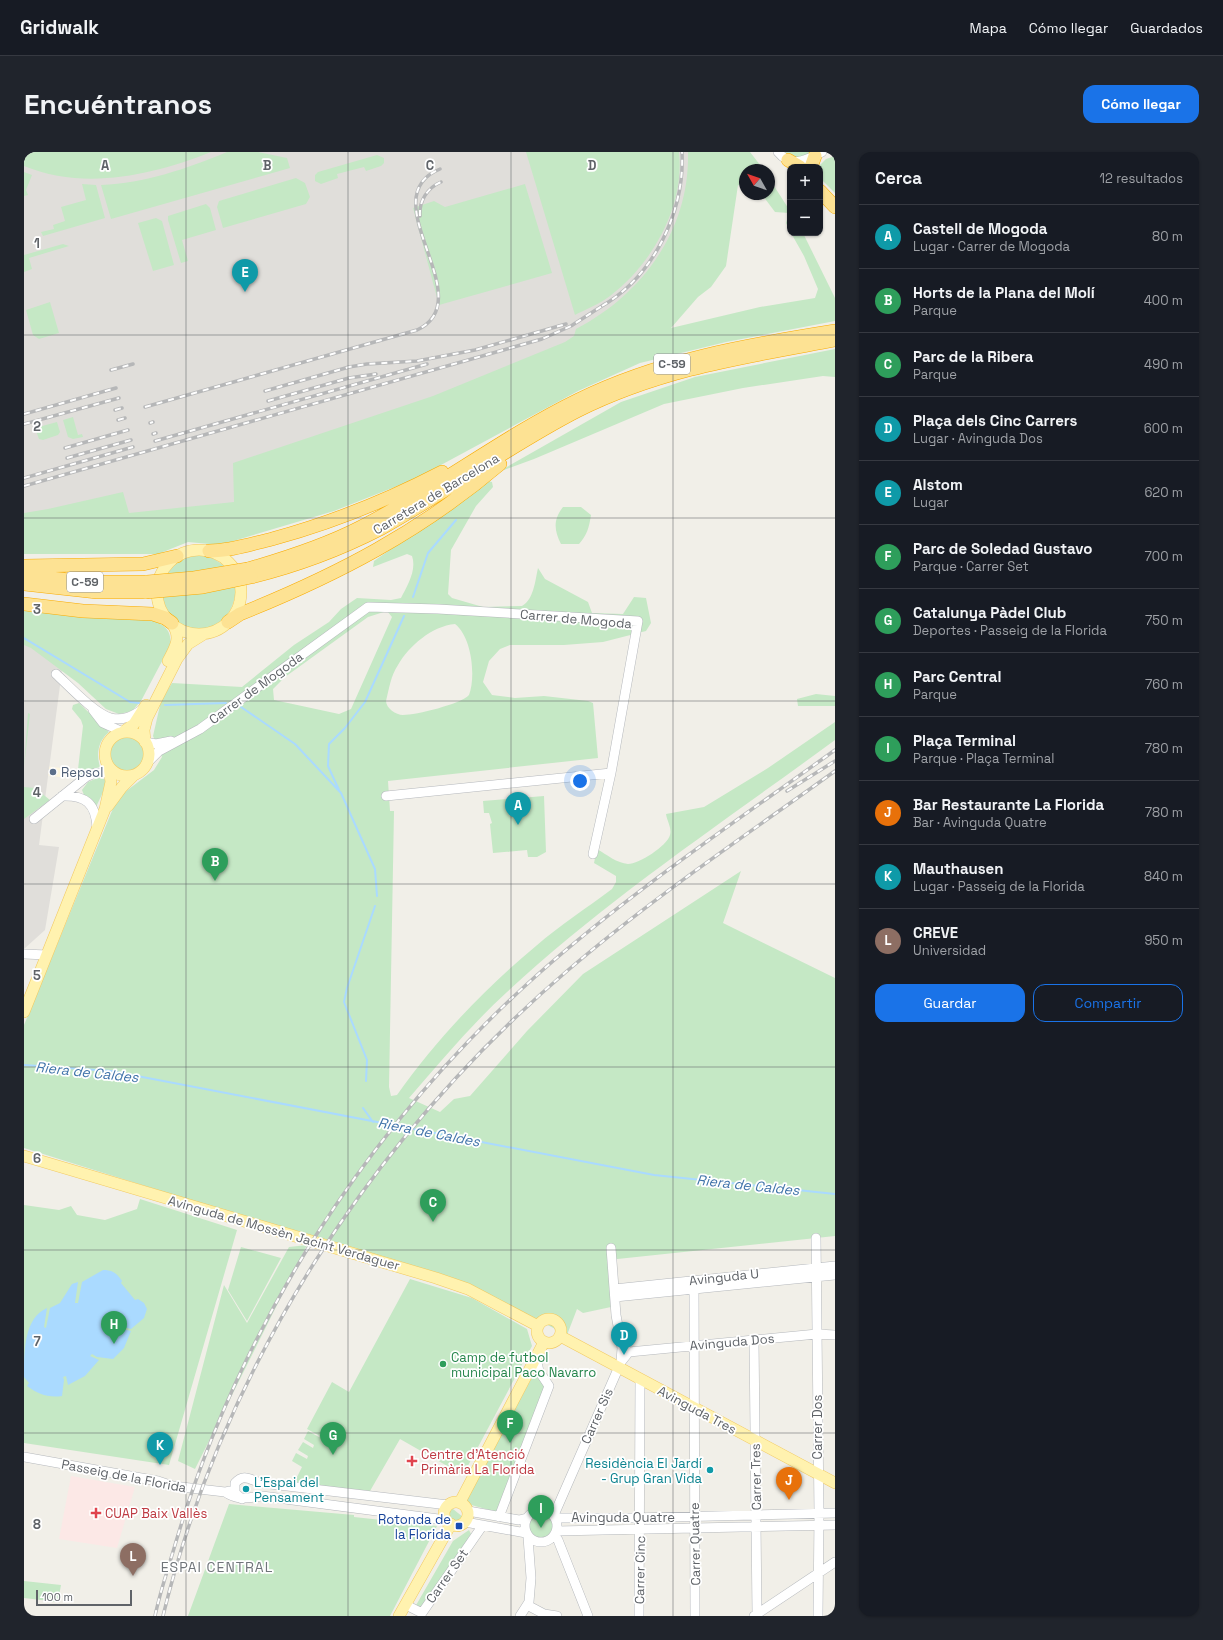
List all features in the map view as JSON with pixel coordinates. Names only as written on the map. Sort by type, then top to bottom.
[{"type":"highway","points":[[788,160],[795,164]]},
{"type":"highway","points":[[823,188],[835,200]]},
{"type":"highway","points":[[823,194],[835,207]]},
{"type":"highway","name":"Carretera de Barcelona","points":[[24,575],[146,587],[197,588],[250,573],[315,558],[379,529],[526,434],[599,390],[665,366],[733,349],[835,331]]},
{"type":"highway","name":"Carretera de Barcelona","points":[[526,434],[589,405],[664,376],[714,362],[835,340]]},
{"type":"highway","points":[[209,551],[227,550],[261,542],[343,516],[411,487],[526,434]]},
{"type":"highway","points":[[228,622],[240,614],[322,580],[384,547],[452,502],[526,434]]},
{"type":"highway","points":[[24,566],[137,565],[157,562],[177,556]]},
{"type":"highway","name":"Carretera de Barcelona","points":[[24,584],[97,592],[146,587]]},
{"type":"highway","points":[[24,604],[83,611],[153,614],[165,618],[172,623]]},
{"type":"main road","points":[[24,1012],[105,809],[111,785],[109,770],[105,760],[106,745],[111,739],[134,724],[144,709],[176,645],[177,631],[162,610],[157,589],[161,574],[170,562],[177,556],[192,550],[209,551],[228,561],[239,577],[241,591],[240,603],[235,614],[228,622],[217,630],[204,634],[188,644],[177,659],[147,718],[144,730],[145,742],[149,754],[146,764],[142,770],[134,775],[122,787],[105,809]]},
{"type":"main road","points":[[172,623],[189,632],[204,634]]},
{"type":"main road","points":[[123,732],[136,734],[145,742]]},
{"type":"main road","points":[[109,770],[121,776],[134,775]]},
{"type":"main road","name":"Avinguda de Mossèn Jacint Verdaguer","points":[[24,1156],[436,1278],[468,1289],[538,1326]]},
{"type":"main road","points":[[551,1319],[558,1322],[561,1329],[560,1336],[553,1342],[544,1342],[538,1335],[538,1326],[543,1320],[551,1319]]},
{"type":"main road","name":"Avinguda Tres","points":[[560,1336],[620,1365],[640,1379],[835,1483]]},
{"type":"main road","points":[[460,1502],[544,1342]]},
{"type":"main road","points":[[455,1501],[460,1502],[464,1504],[467,1516],[457,1526],[448,1522],[444,1512],[448,1505],[455,1501]]},
{"type":"main road","points":[[399,1616],[448,1522]]},
{"type":"street","points":[[778,152],[788,160],[800,162],[817,156]]},
{"type":"street","name":"Carrer de Mogoda","points":[[146,764],[159,751],[200,729],[368,607],[438,609],[638,621],[611,774]]},
{"type":"street","points":[[56,674],[88,703],[105,715],[118,719],[134,716],[144,709]]},
{"type":"street","points":[[88,703],[103,723],[123,732]]},
{"type":"street","name":"Carrer de Mogoda","points":[[145,742],[156,744],[178,740]]},
{"type":"street","points":[[34,819],[90,774],[109,770]]},
{"type":"street","points":[[386,796],[611,774],[593,854]]},
{"type":"street","points":[[62,796],[79,797],[89,802],[95,814],[97,831]]},
{"type":"street","points":[[24,954],[47,955]]},
{"type":"street","name":"Carrer Dos","points":[[816,1238],[817,1474],[819,1514],[817,1575],[818,1616]]},
{"type":"street","points":[[611,1248],[614,1293],[625,1350]]},
{"type":"street","name":"Avinguda U","points":[[817,1272],[835,1266]]},
{"type":"street","name":"Avinguda U","points":[[614,1293],[817,1272],[835,1274]]},
{"type":"street","name":"Carrer Quatre","points":[[694,1284],[695,1616]]},
{"type":"street","name":"Avinguda Dos","points":[[625,1350],[817,1334],[835,1335]]},
{"type":"street","name":"Carrer Tres","points":[[754,1340],[757,1526],[755,1615]]},
{"type":"street","name":"Carrer Sis","points":[[555,1516],[620,1365],[625,1350]]},
{"type":"street","points":[[499,1517],[549,1386],[539,1371],[536,1358]]},
{"type":"street","name":"Carrer Cinc","points":[[640,1379],[640,1616]]},
{"type":"street","name":"Passeig de la Florida","points":[[24,1458],[158,1481],[173,1486],[230,1492]]},
{"type":"street","points":[[448,1505],[256,1482],[248,1477],[243,1477],[235,1483],[230,1492],[242,1499],[268,1497],[448,1522]]},
{"type":"street","points":[[253,1498],[258,1490],[256,1482]]},
{"type":"street","points":[[467,1516],[499,1517],[519,1520],[527,1518],[536,1511],[543,1510],[555,1516],[558,1540],[588,1616]]},
{"type":"street","name":"Avinguda Quatre","points":[[555,1516],[640,1518],[835,1513]]},
{"type":"street","points":[[467,1516],[483,1524],[527,1535],[534,1541],[541,1543],[549,1540],[556,1533]]},
{"type":"street","points":[[520,1616],[529,1602],[531,1578],[527,1535],[524,1526],[527,1518]]},
{"type":"street","name":"Carrer Set","points":[[406,1605],[422,1613],[483,1524]]},
{"type":"street","name":"Avinguda Quatre","points":[[556,1533],[641,1529],[835,1525]]},
{"type":"street","points":[[755,1615],[835,1562]]},
{"type":"street","points":[[527,1605],[544,1614],[557,1616]]},
{"type":"shaded area","points":[[158,152],[711,152],[692,285],[248,505],[24,540],[24,161]]},
{"type":"shaded area","points":[[24,643],[64,655],[39,845],[59,847],[45,930],[24,949]]},
{"type":"shaded area","name":"Repsol","points":[[45,766],[61,768],[60,777],[44,775]]},
{"type":"shaded area","name":"CUAP Baix Vallès","points":[[71,1476],[135,1487],[117,1548],[59,1539]]},
{"type":"green space","points":[[24,152],[211,152],[166,167],[142,173],[95,179],[71,178],[47,174],[24,166]]},
{"type":"green space","points":[[227,152],[258,152],[287,158],[290,168],[111,219],[101,185],[117,184],[165,174]]},
{"type":"green space","points":[[526,152],[679,152],[677,193],[671,213],[652,251],[625,283],[610,296],[575,315]]},
{"type":"green space","points":[[688,152],[750,152],[759,164],[739,164],[739,185],[726,266],[711,287],[698,297],[671,328],[760,307],[815,298],[818,289],[804,256],[793,236],[804,236],[835,298],[835,321],[726,342],[640,363],[578,391],[415,479],[334,511],[220,545],[188,542],[158,554],[24,554],[24,513],[123,492],[129,513],[234,502],[233,463],[433,396],[565,342],[574,336],[576,329],[600,315],[622,297],[641,278],[658,256],[671,233],[681,207],[687,180]]},
{"type":"green space","points":[[785,152],[814,152],[802,157],[795,157],[788,155]]},
{"type":"green space","points":[[377,155],[384,158],[384,163],[381,166],[366,171],[364,167],[337,174],[338,178],[321,184],[315,181],[315,175],[318,172]]},
{"type":"green space","points":[[835,156],[835,193],[823,181],[823,164],[821,164],[826,159]]},
{"type":"green space","points":[[24,172],[32,175],[26,190],[28,195],[24,196]]},
{"type":"green space","points":[[296,178],[305,183],[310,197],[306,204],[223,228],[217,207],[219,201]]},
{"type":"green space","points":[[82,184],[96,185],[105,218],[43,236],[41,232],[54,229],[53,225],[65,221],[61,207],[86,200]]},
{"type":"green space","points":[[525,184],[552,273],[439,305],[413,208],[434,201],[445,207]]},
{"type":"green space","points":[[775,187],[787,206],[787,213],[775,212],[766,200],[775,200]]},
{"type":"green space","points":[[206,204],[210,208],[216,230],[182,240],[188,261],[181,263],[168,216]]},
{"type":"green space","points":[[156,218],[162,221],[174,265],[153,271],[138,223]]},
{"type":"green space","points":[[63,244],[69,246],[29,258],[32,269],[24,272],[24,255]]},
{"type":"green space","points":[[50,302],[59,333],[39,339],[33,335],[26,310]]},
{"type":"green space","points":[[835,349],[835,377],[823,376],[743,388],[664,404],[534,459],[498,472],[621,402],[695,377]]},
{"type":"green space","points":[[73,417],[78,435],[82,434],[83,437],[73,439],[68,437],[63,420]]},
{"type":"green space","points":[[57,422],[60,432],[58,435],[43,440],[39,439],[35,428]]},
{"type":"green space","points":[[488,481],[492,482],[493,487],[476,506],[451,550],[448,594],[452,598],[483,607],[522,606],[532,594],[538,568],[545,579],[588,602],[592,613],[623,614],[634,597],[646,598],[651,623],[646,631],[603,642],[564,645],[510,645],[500,649],[489,661],[483,682],[492,695],[515,698],[544,696],[588,701],[593,703],[598,758],[388,781],[390,811],[394,811],[389,1087],[391,1096],[397,1095],[444,1035],[479,998],[517,962],[545,938],[612,889],[616,882],[616,876],[594,863],[597,849],[620,862],[628,864],[645,858],[664,844],[670,835],[670,827],[666,814],[704,807],[768,768],[835,722],[835,740],[626,892],[585,924],[507,992],[481,1017],[409,1098],[440,1112],[454,1099],[470,1096],[527,1031],[583,974],[741,871],[723,923],[835,978],[835,1236],[608,1260],[611,1307],[583,1313],[577,1309],[567,1335],[483,1292],[24,1148],[24,1025],[114,806],[125,792],[154,770],[162,757],[153,736],[161,701],[172,683],[242,687],[294,645],[329,622],[341,609],[357,598],[391,600],[401,598],[412,572],[412,556],[407,554],[373,567],[374,561]],"holes":[[[387,611],[392,617],[351,709],[339,714],[274,700],[273,689],[285,677],[368,617]],[[455,624],[461,630],[469,647],[472,668],[469,695],[457,702],[418,713],[403,715],[392,711],[386,704],[390,682],[396,669],[408,651],[430,633]]]},
{"type":"green space","points":[[563,507],[581,507],[591,515],[587,531],[579,544],[561,544],[556,530],[556,521],[557,516]]},
{"type":"green space","points":[[191,555],[211,557],[226,567],[165,576],[176,563]]},
{"type":"green space","points":[[236,587],[233,605],[225,618],[214,626],[202,630],[189,629],[178,623],[168,613],[162,597]]},
{"type":"green space","points":[[24,611],[148,619],[162,625],[168,631],[170,635],[170,646],[141,701],[132,711],[119,714],[106,709],[78,683],[31,648],[24,645]]},
{"type":"green space","points":[[816,694],[835,696],[835,706],[798,706],[797,699]]},
{"type":"green space","points":[[79,703],[109,732],[102,739],[100,744],[98,757],[100,767],[86,771],[77,778],[83,726],[81,720],[72,709],[73,705]]},
{"type":"green space","points":[[28,713],[30,714],[24,767]]},
{"type":"green space","points":[[127,732],[139,736],[145,742],[149,754],[145,766],[139,772],[127,776],[115,772],[109,766],[105,754],[109,742],[115,736]]},
{"type":"green space","points":[[100,777],[106,780],[105,788],[96,807],[84,795],[82,790],[88,782]]},
{"type":"green space","points":[[24,787],[35,788],[50,800],[24,819]]},
{"type":"green space","points":[[544,796],[546,852],[537,857],[528,857],[527,850],[493,853],[490,824],[492,823],[489,813],[484,813],[483,801]]},
{"type":"green space","points":[[140,1199],[237,1230],[169,1465],[24,1443],[24,1205],[59,1210],[71,1206],[77,1215],[105,1220],[137,1209]]},
{"type":"green space","points":[[307,1245],[195,1469],[178,1461],[224,1285],[247,1323],[289,1247]]},
{"type":"green space","points":[[241,1247],[281,1258],[247,1321],[228,1290]]},
{"type":"green space","name":"Camp de futbol municipal Paco Navarro","points":[[410,1279],[472,1298],[527,1329],[532,1346],[463,1475],[400,1439],[370,1491],[294,1483],[302,1467],[292,1461],[296,1453],[307,1459],[308,1456],[298,1450],[303,1442],[313,1448],[314,1445],[304,1439],[308,1431],[319,1437],[320,1436],[307,1429],[332,1382],[349,1392]]},
{"type":"green space","points":[[536,1370],[545,1387],[496,1512],[468,1504],[466,1499]]},
{"type":"green space","points":[[229,1504],[354,1515],[354,1517],[437,1526],[390,1616],[188,1616]]},
{"type":"green space","points":[[448,1505],[463,1517],[458,1521],[457,1526],[451,1524],[444,1516]]},
{"type":"green space","points":[[538,1510],[544,1510],[554,1517],[557,1526],[556,1532],[550,1539],[544,1542],[538,1542],[528,1535],[525,1529],[525,1523],[532,1513]]},
{"type":"green space","points":[[469,1530],[471,1534],[468,1538],[469,1541],[421,1610],[415,1607],[453,1541]]},
{"type":"green space","points":[[24,1581],[61,1585],[58,1602],[24,1598]]},
{"type":"water","points":[[103,1270],[112,1271],[116,1274],[122,1281],[121,1283],[135,1300],[138,1299],[144,1303],[147,1309],[144,1318],[131,1329],[123,1327],[123,1329],[131,1331],[124,1348],[113,1359],[97,1357],[92,1354],[90,1356],[99,1360],[85,1376],[68,1385],[66,1376],[63,1377],[62,1396],[48,1396],[35,1391],[27,1386],[29,1383],[24,1377],[25,1346],[30,1327],[34,1319],[39,1313],[47,1308],[44,1327],[46,1328],[50,1308],[60,1303],[72,1284],[78,1282],[75,1303],[78,1303],[82,1282]]},
{"type":"waterway","points":[[413,597],[428,553],[456,520]]},
{"type":"waterway","points":[[339,790],[328,766],[329,744],[345,728],[365,702],[404,616]]},
{"type":"waterway","points":[[24,638],[130,702],[139,703]]},
{"type":"waterway","points":[[165,705],[226,703]]},
{"type":"waterway","points":[[241,707],[295,744],[341,793],[375,869],[377,896]]},
{"type":"waterway","points":[[366,1081],[367,1060],[344,1002],[347,988],[375,906]]},
{"type":"waterway","name":"Riera de Caldes","points":[[24,1065],[111,1071],[654,1175],[835,1194]]},
{"type":"waterway","points":[[363,1108],[373,1122]]},
{"type":"railway","points":[[602,306],[637,278],[651,260],[663,240],[672,219],[678,197],[682,174],[682,152]]},
{"type":"railway","points":[[145,407],[417,330],[434,315],[438,296],[435,273],[419,225],[416,202],[421,183],[440,169]]},
{"type":"railway","points":[[420,216],[421,205],[428,191],[441,182]]},
{"type":"railway","points":[[24,486],[542,339],[571,326],[605,304]]},
{"type":"railway","points":[[265,391],[349,367],[367,364],[417,361],[475,350],[566,324]]},
{"type":"railway","points":[[111,370],[133,364]]},
{"type":"railway","points":[[155,441],[427,364]]},
{"type":"railway","points":[[268,401],[349,378],[376,374]]},
{"type":"railway","points":[[24,414],[116,388]]},
{"type":"railway","points":[[24,424],[119,398]]},
{"type":"railway","points":[[115,410],[122,408]]},
{"type":"railway","points":[[118,420],[125,418]]},
{"type":"railway","points":[[65,448],[128,430]]},
{"type":"railway","points":[[67,458],[131,440]]},
{"type":"railway","points":[[24,478],[133,447]]},
{"type":"railway","points":[[155,1616],[175,1545],[202,1464],[234,1386],[273,1309],[316,1236],[364,1165],[417,1098],[474,1035],[571,945],[645,887],[835,750]]},
{"type":"railway","points":[[787,791],[835,761]]},
{"type":"railway","points":[[163,1616],[190,1523],[224,1433],[266,1346],[315,1262],[370,1182],[430,1107],[496,1036],[567,971],[665,893],[835,771]]},
{"type":"place","name":"Alstom","points":[[245,292]]},
{"type":"place","name":"Repsol","points":[[53,772]]},
{"type":"place","name":"Castell de Mogoda","points":[[518,825]]},
{"type":"place","name":"Horts de la Plana del Molí","points":[[215,881]]},
{"type":"place","name":"Parc de la Ribera","points":[[433,1222]]},
{"type":"place","name":"Parc Central","points":[[114,1344]]},
{"type":"place","name":"Plaça dels Cinc Carrers","points":[[624,1355]]},
{"type":"place","name":"Camp de futbol municipal Paco Navarro","points":[[443,1364]]},
{"type":"place","name":"Parc de Soledad Gustavo","points":[[510,1443]]},
{"type":"place","name":"Catalunya Pàdel Club","points":[[333,1455]]},
{"type":"place","name":"Centre d'Atenció Primària La Florida","points":[[412,1461]]},
{"type":"place","name":"Mauthausen","points":[[160,1465]]},
{"type":"place","name":"Residència El Jardí - Grup Gran Vida","points":[[710,1470]]},
{"type":"place","name":"L'Espai del Pensament","points":[[246,1489]]},
{"type":"place","name":"Bar Restaurante La Florida","points":[[789,1500]]},
{"type":"place","name":"CUAP Baix Vallès","points":[[96,1513]]},
{"type":"place","name":"Rotonda de la Florida","points":[[459,1526]]},
{"type":"place","name":"Plaça Terminal","points":[[541,1528]]},
{"type":"place","name":"CREVE","points":[[133,1576]]},
{"type":"district","name":"ESPAI CENTRAL","points":[[217,1567]]}]
